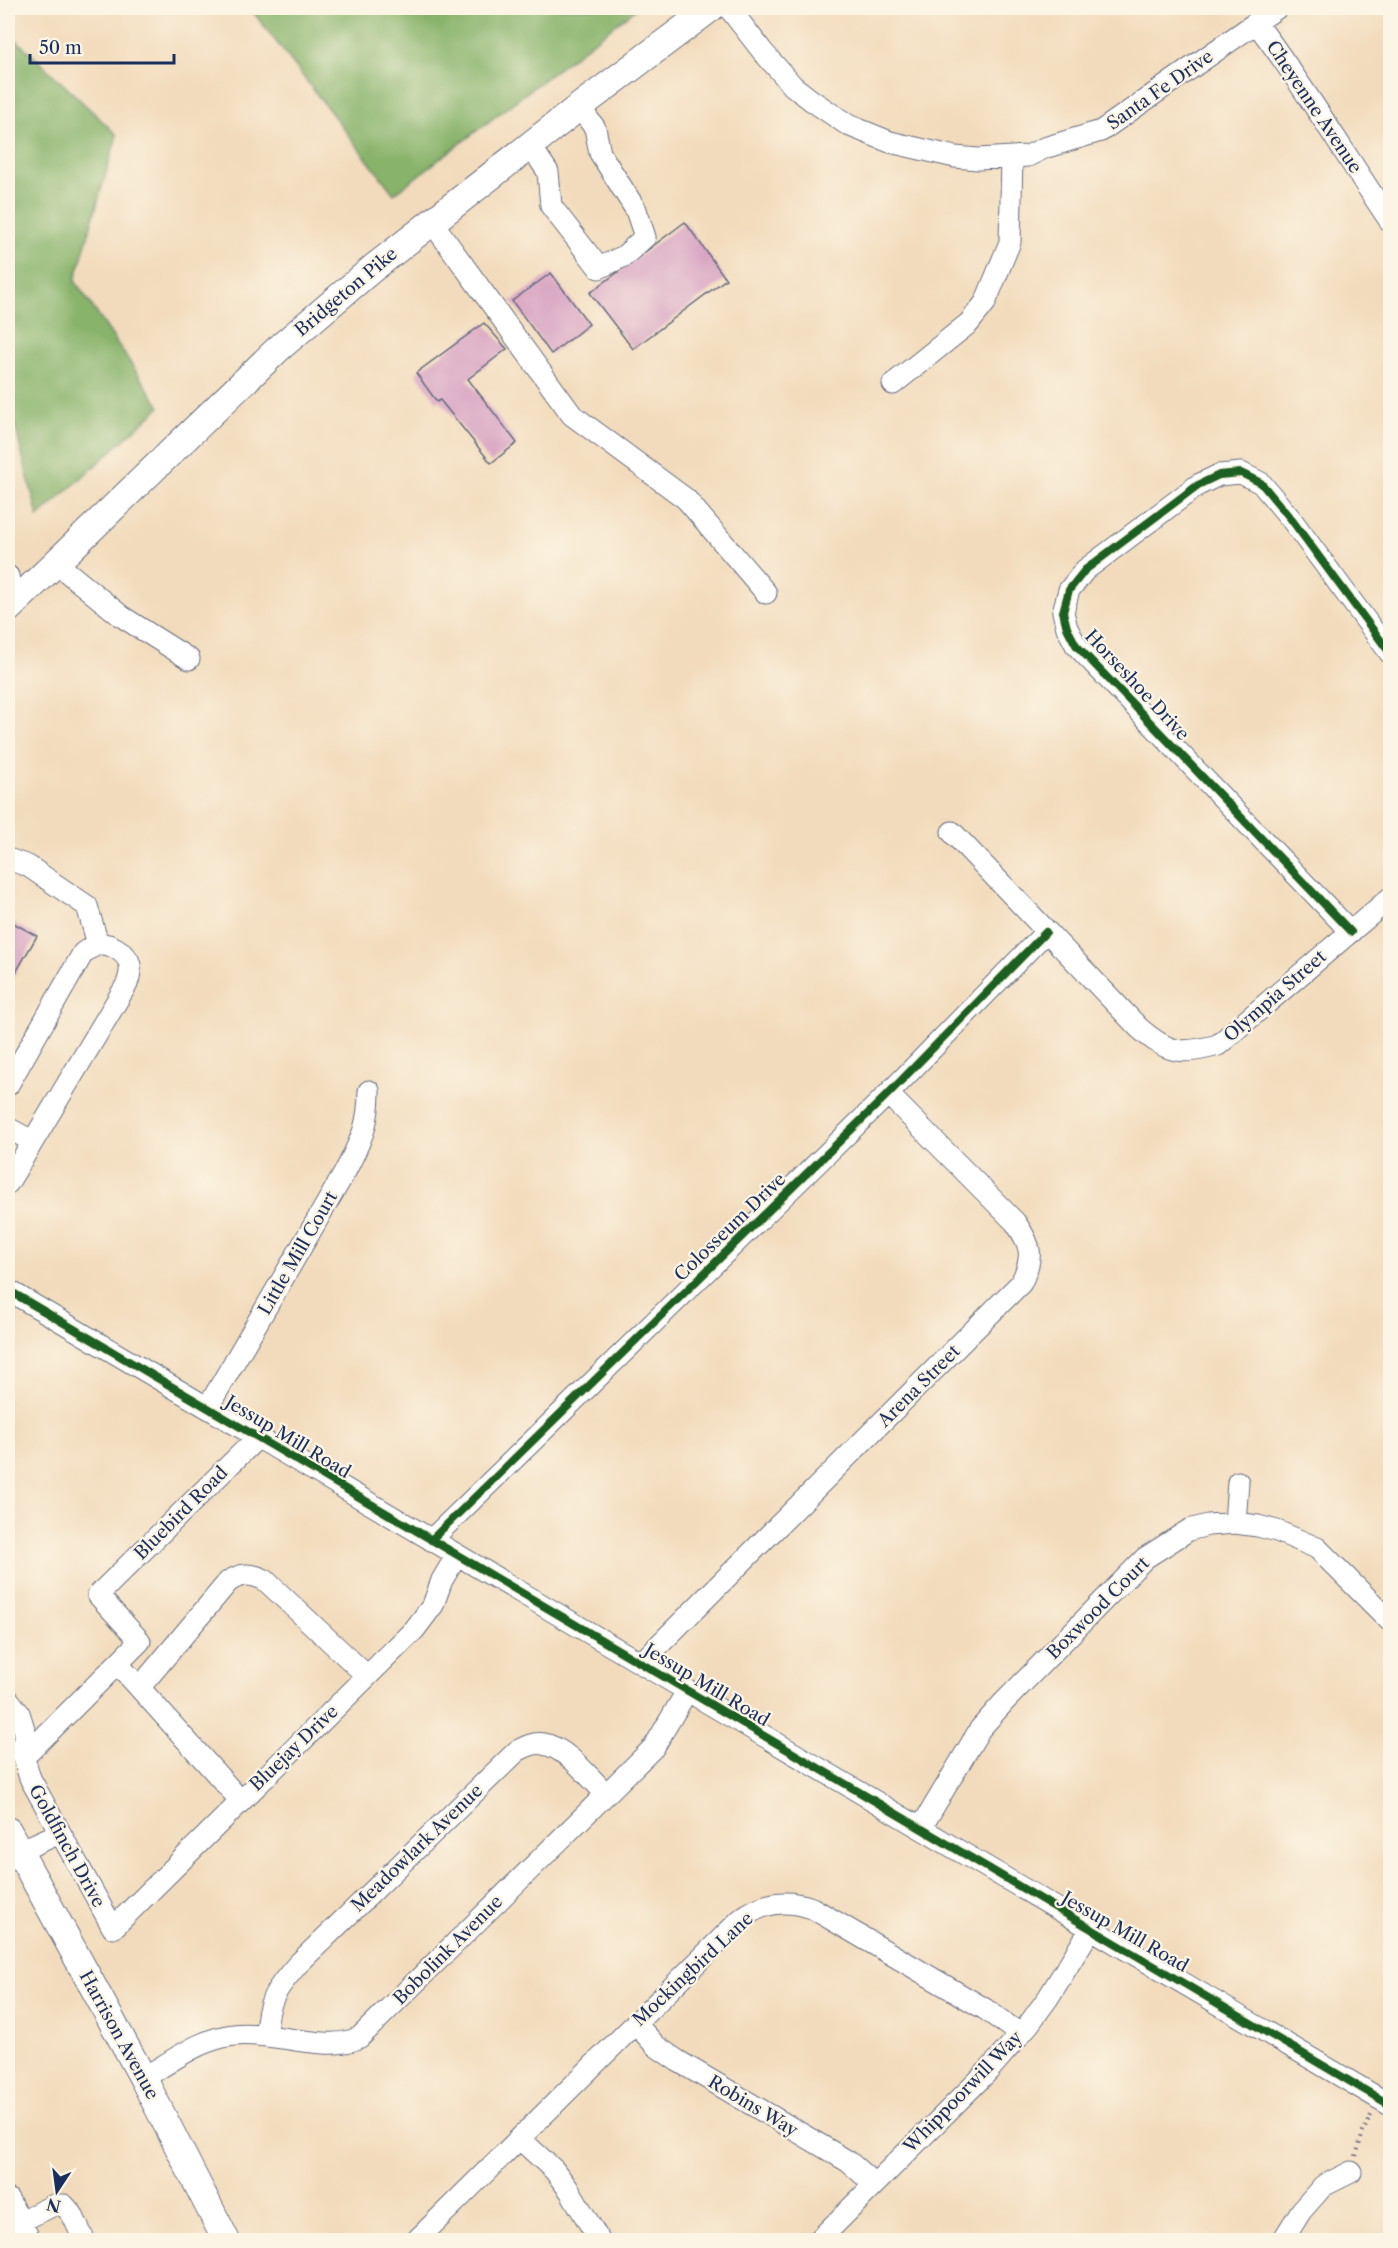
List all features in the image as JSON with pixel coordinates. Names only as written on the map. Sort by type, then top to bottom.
[{"type":"main road","name":"Bridgeton Pike","points":[[11,606],[296,333],[579,106],[711,8]]},
{"type":"main road","name":"Harrison Avenue","points":[[11,1846],[143,2078],[226,2241]]},
{"type":"street","name":"Santa Fe Drive","points":[[729,8],[793,86],[848,125],[890,142],[956,157],[978,159],[1028,156],[1044,148],[1101,131],[1277,8]]},
{"type":"street","name":"Cheyenne Avenue","points":[[1257,24],[1287,64],[1390,220]]},
{"type":"street","points":[[530,145],[548,172],[551,206],[598,268],[624,256],[645,237],[636,210],[600,153],[595,128],[579,106]]},
{"type":"street","points":[[893,384],[969,323],[985,303],[1010,242],[1012,158]]},
{"type":"street","points":[[432,222],[572,415],[686,500],[766,593]]},
{"type":"street","name":"Horseshoe Drive","points":[[1351,932],[1076,645],[1067,628],[1063,612],[1069,590],[1085,570],[1198,485],[1219,475],[1241,473],[1261,483],[1291,519],[1390,653]]},
{"type":"street","points":[[56,562],[121,616],[189,659]]},
{"type":"street","points":[[8,576],[11,606]]},
{"type":"street","name":"Olympia Street","points":[[952,832],[1139,1028],[1153,1040],[1178,1052],[1195,1051],[1218,1045],[1390,898]]},
{"type":"street","points":[[8,859],[28,866],[87,906],[98,944]]},
{"type":"street","name":"Colosseum Drive","points":[[431,1540],[888,1094],[1046,932]]},
{"type":"street","points":[[8,1085],[83,952],[98,944],[112,946],[125,954],[130,964],[130,975],[8,1183]]},
{"type":"street","name":"Little Mill Court","points":[[208,1407],[345,1172],[364,1132],[369,1114],[369,1091]]},
{"type":"street","name":"Arena Street","points":[[641,1663],[785,1522],[1021,1283],[1030,1265],[1027,1239],[1015,1222],[888,1094]]},
{"type":"street","points":[[8,1128],[32,1142]]},
{"type":"street","name":"Jessup Mill Road","points":[[8,1290],[1385,2102]]},
{"type":"street","name":"Bluebird Road","points":[[140,1641],[98,1595],[258,1437]]},
{"type":"street","points":[[1235,1523],[1238,1482]]},
{"type":"street","name":"Boxwood Court","points":[[921,1828],[980,1729],[1004,1702],[1145,1558],[1189,1530],[1235,1523],[1277,1531],[1317,1548],[1390,1621]]},
{"type":"street","name":"Bluejay Drive","points":[[113,1928],[428,1613],[442,1580],[457,1555]]},
{"type":"street","points":[[140,1687],[228,1582],[237,1576],[246,1574],[265,1580],[367,1676]]},
{"type":"street","points":[[25,1756],[140,1641],[162,1661]]},
{"type":"street","points":[[118,1664],[240,1800]]},
{"type":"street","name":"Bobolink Avenue","points":[[143,2078],[203,2041],[236,2034],[340,2044],[360,2037],[654,1747],[687,1691]]},
{"type":"street","name":"Goldfinch Drive","points":[[8,1699],[19,1713],[26,1735],[20,1750],[25,1756],[25,1767],[113,1928]]},
{"type":"street","name":"Meadowlark Avenue","points":[[266,2036],[267,2013],[280,1984],[517,1751],[528,1745],[543,1743],[557,1749],[574,1761],[606,1794]]},
{"type":"street","points":[[11,1846],[60,1833]]},
{"type":"street","name":"Mockingbird Lane","points":[[417,2241],[747,1914],[768,1905],[787,1902],[822,1913],[985,2009],[1020,2034]]},
{"type":"street","name":"Whippoorwill Way","points":[[819,2241],[974,2086],[1020,2034],[1048,1998],[1090,1930]]},
{"type":"street","name":"Robins Way","points":[[635,2023],[656,2046],[678,2061],[849,2162],[874,2184]]},
{"type":"street","points":[[520,2139],[554,2170],[570,2191],[599,2241]]},
{"type":"street","points":[[1283,2241],[1301,2211],[1323,2186],[1351,2172]]},
{"type":"street","points":[[8,2199],[30,2241]]},
{"type":"street","points":[[21,2222],[54,2205],[64,2205],[72,2214],[84,2241]]},
{"type":"path","points":[[1351,2172],[1363,2132],[1385,2102]]},
{"type":"green space","points":[[250,8],[637,8],[394,194]]},
{"type":"green space","points":[[8,32],[117,135],[75,281],[160,407],[38,517],[8,398]]},
{"type":"building","points":[[685,222],[726,279],[633,349],[590,293]]},
{"type":"building","points":[[551,273],[589,324],[551,354],[512,301]]},
{"type":"building","points":[[484,323],[507,349],[468,379],[517,443],[491,463],[440,400],[437,402],[416,373]]},
{"type":"building","points":[[8,920],[37,936],[8,986]]},
{"type":"cycle path","points":[[1351,932],[1076,645],[1067,628],[1063,612],[1069,590],[1085,570],[1198,485],[1219,475],[1241,473],[1261,483],[1291,519],[1390,653]]},
{"type":"cycle path","points":[[431,1540],[888,1094],[1046,932]]},
{"type":"cycle path","points":[[8,1290],[1390,2105]]}]
